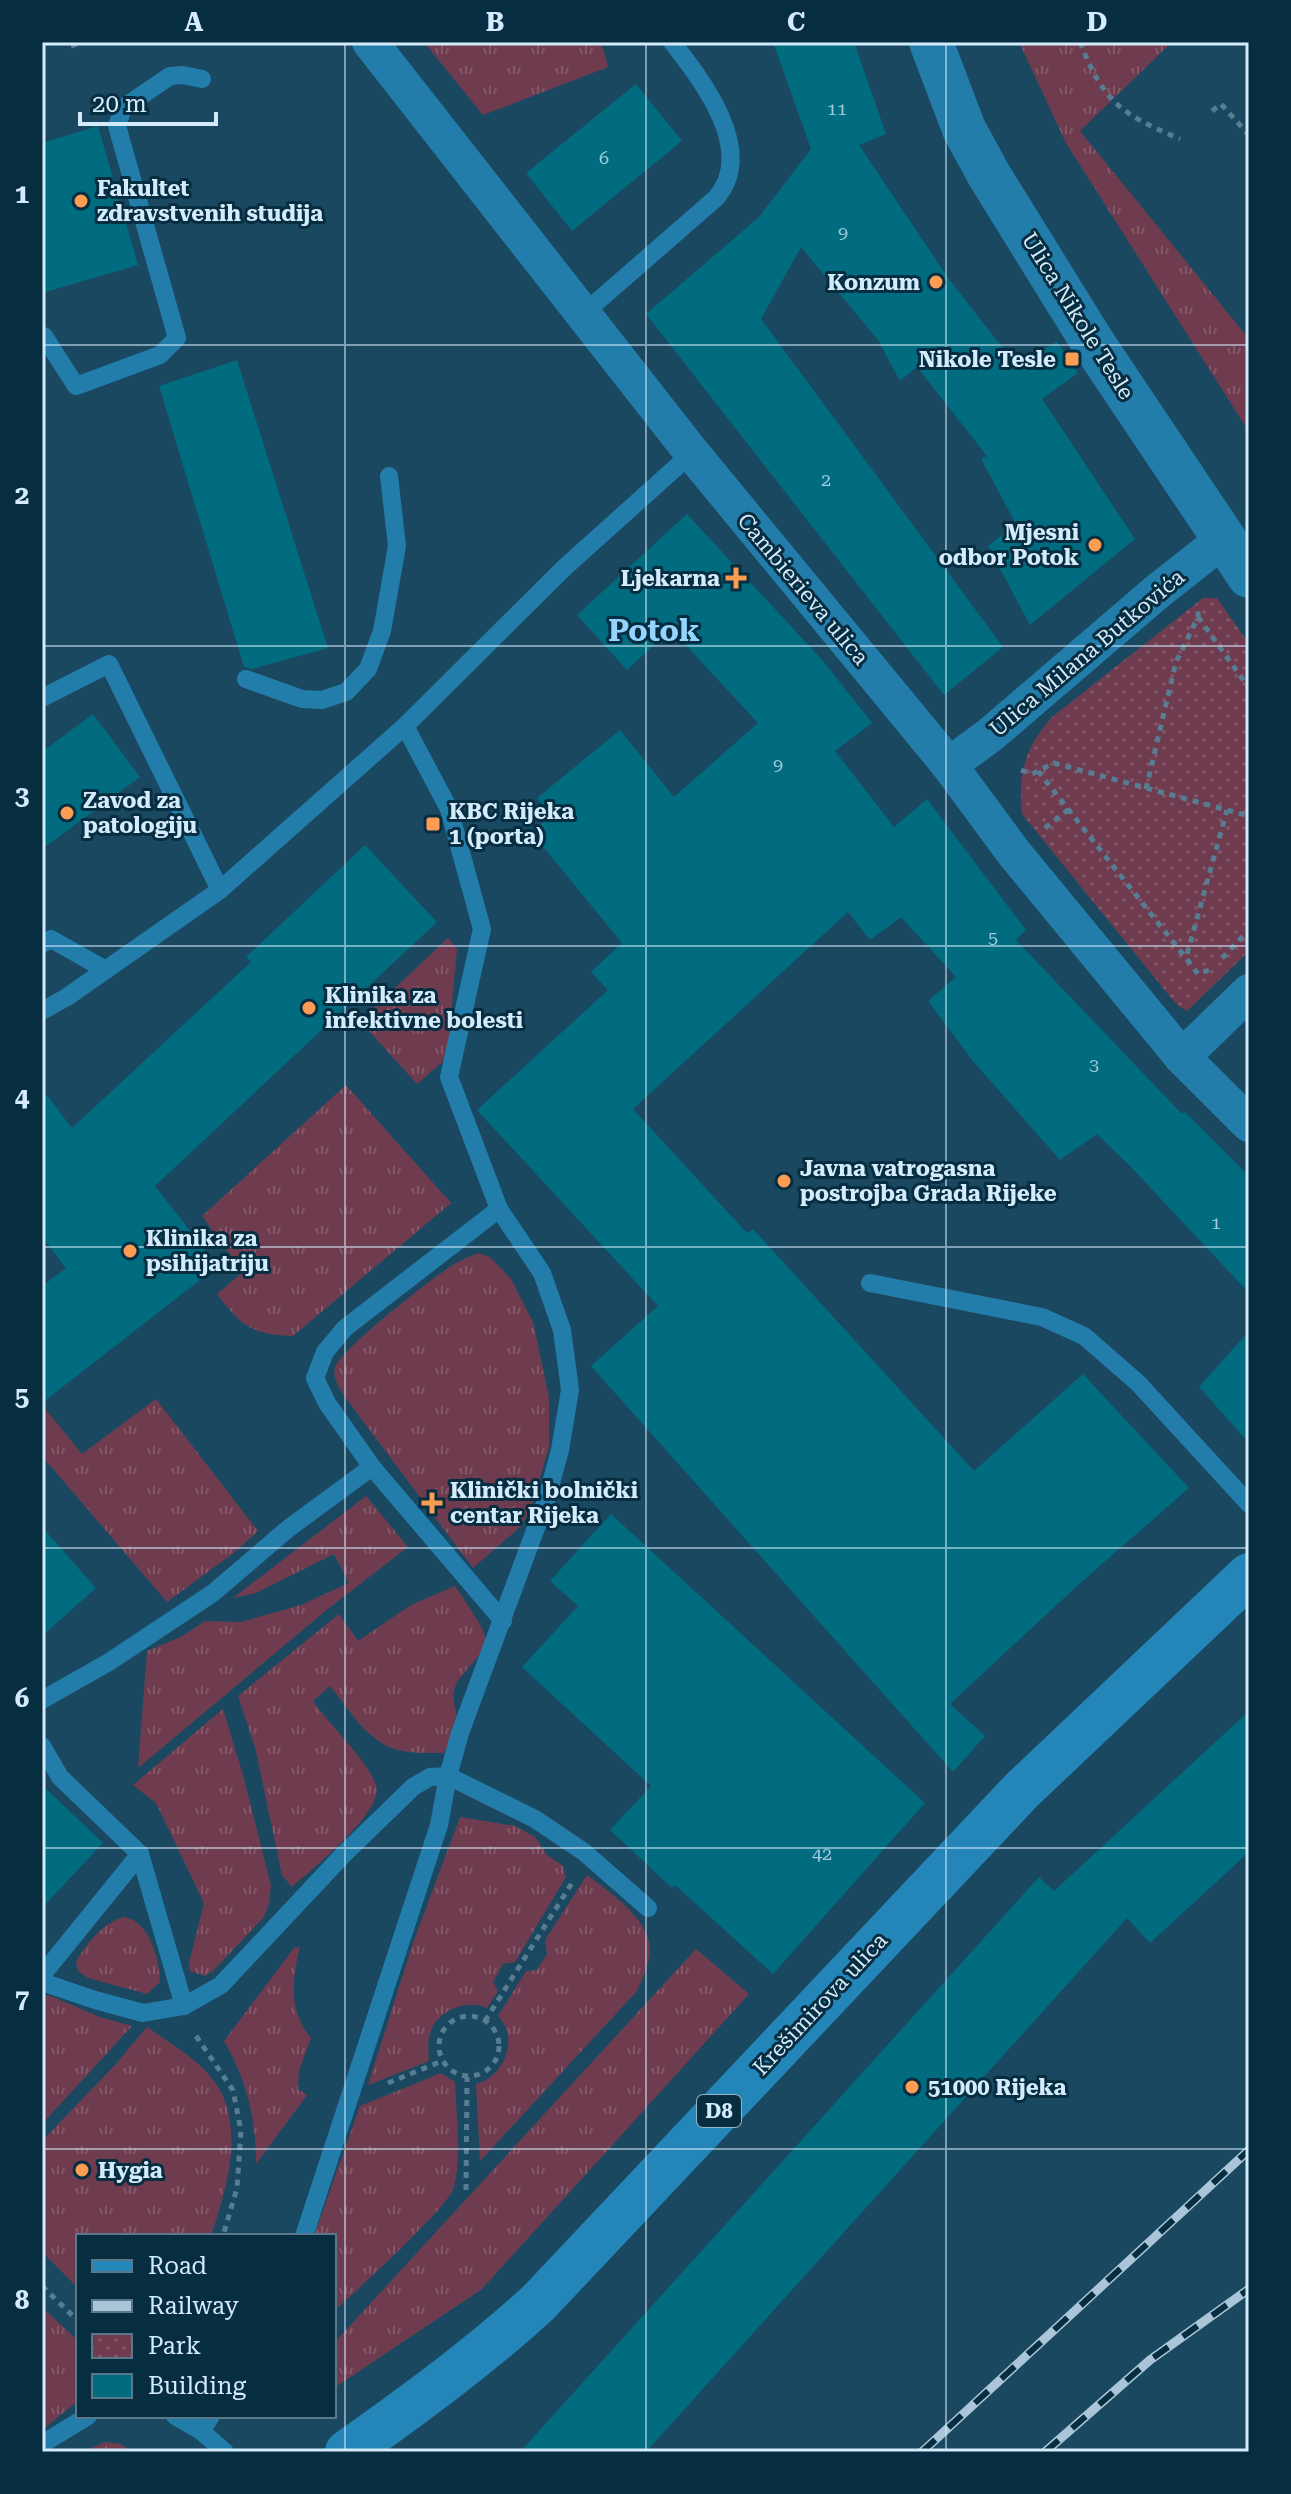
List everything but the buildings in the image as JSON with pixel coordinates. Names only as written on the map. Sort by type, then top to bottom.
[{"type":"main road","name":"Ulica Nikole Tesle","points":[[931,42],[964,129],[989,175],[1093,343],[1249,576]]},
{"type":"main road","name":"Krešimirova ulica","points":[[347,2452],[470,2363],[538,2303],[1022,1790],[1249,1575]]},
{"type":"street","name":"Cambierieva ulica","points":[[370,42],[692,453],[949,765],[1014,853],[1182,1057],[1249,1124]]},
{"type":"street","name":"Ulica Milana Butkovića","points":[[949,765],[990,735],[1158,591],[1224,539]]},
{"type":"street","points":[[1182,1057],[1249,992]]},
{"type":"lane","points":[[583,314],[716,198],[730,175],[728,145],[715,104],[703,81],[672,42]]},
{"type":"lane","points":[[44,336],[76,386],[160,355],[177,338],[117,126],[123,108],[170,76],[202,79]]},
{"type":"lane","points":[[42,1011],[220,890],[405,726],[564,568],[692,453]]},
{"type":"lane","points":[[246,679],[302,699],[322,700],[346,692],[368,669],[382,631],[397,546],[389,476]]},
{"type":"lane","points":[[42,698],[109,664],[220,890]]},
{"type":"lane","points":[[305,2234],[439,1825],[460,1733],[547,1498],[560,1450],[570,1390],[562,1330],[542,1273],[499,1209],[449,1077],[482,929],[449,809],[405,726]]},
{"type":"lane","points":[[42,944],[51,939],[106,970]]},
{"type":"lane","points":[[499,1209],[345,1328],[325,1352],[315,1378],[327,1403],[372,1467],[503,1621]]},
{"type":"lane","points":[[870,1283],[1042,1317],[1084,1336],[1138,1383],[1249,1504]]},
{"type":"lane","points":[[42,1700],[109,1662],[213,1593],[289,1528],[372,1467]]},
{"type":"lane","points":[[42,1746],[60,1777],[140,1854],[184,2006]]},
{"type":"lane","points":[[42,1982],[143,2013],[184,2006],[221,1985],[343,1855],[413,1787],[430,1777],[448,1776],[535,1819],[588,1856],[648,1908]]},
{"type":"lane","points":[[42,1975],[140,1854]]},
{"type":"lane","points":[[42,2444],[85,2418]]},
{"type":"lane","points":[[183,2418],[206,2424],[225,2452]]},
{"type":"path","points":[[71,46],[84,42]]},
{"type":"path","points":[[1080,42],[1091,71],[1111,101],[1130,117],[1180,139]]},
{"type":"path","points":[[1212,111],[1221,104],[1249,135]]},
{"type":"path","points":[[1146,789],[1176,662],[1198,617],[1199,608]]},
{"type":"path","points":[[1198,617],[1249,688]]},
{"type":"path","points":[[1021,770],[1032,774],[1054,763],[1249,816]]},
{"type":"path","points":[[1038,771],[1198,974],[1211,969]]},
{"type":"path","points":[[1035,836],[1069,809]]},
{"type":"path","points":[[1186,958],[1227,810]]},
{"type":"path","points":[[1221,959],[1249,930]]},
{"type":"path","points":[[485,2021],[588,1856]]},
{"type":"path","points":[[184,2006],[195,2035],[233,2090],[241,2131],[237,2188],[224,2234]]},
{"type":"path","points":[[466,2016],[485,2021],[498,2036],[498,2056],[486,2072],[467,2077],[449,2069],[442,2061],[439,2042],[448,2024],[466,2016]]},
{"type":"path","points":[[349,2099],[442,2061]]},
{"type":"path","points":[[466,2190],[467,2077]]},
{"type":"path","points":[[42,2286],[76,2319]]},
{"type":"green space","points":[[424,42],[601,42],[608,67],[483,115]]},
{"type":"green space","points":[[1019,42],[1172,42],[1080,131],[1249,339],[1249,432],[1066,143]]},
{"type":"green space","points":[[1203,598],[1217,598],[1249,644],[1249,951],[1187,1011],[1176,1004],[1022,814],[1021,786],[1025,761],[1035,739],[1052,717]]},
{"type":"green space","points":[[448,938],[457,949],[447,1058],[417,1084],[360,1021]]},
{"type":"green space","points":[[346,1085],[451,1203],[293,1336],[258,1331],[241,1321],[217,1294],[243,1272],[202,1216]]},
{"type":"green space","points":[[479,1253],[491,1258],[511,1279],[533,1322],[549,1397],[549,1447],[530,1511],[520,1527],[473,1568],[345,1397],[334,1372],[340,1359],[352,1346],[390,1313],[445,1270]]},
{"type":"green space","points":[[156,1399],[258,1531],[235,1552],[167,1602],[42,1456],[42,1405],[82,1454]]},
{"type":"green space","points":[[366,1496],[408,1547],[329,1608],[138,1768],[147,1651],[181,1637],[205,1621],[241,1622],[301,1605],[349,1583],[334,1554],[256,1593],[233,1598]]},
{"type":"green space","points":[[455,1586],[478,1621],[486,1641],[455,1687],[457,1723],[449,1745],[444,1753],[393,1749],[378,1741],[363,1727],[330,1686],[313,1701],[365,1764],[376,1785],[376,1796],[358,1824],[292,1887],[282,1875],[255,1747],[238,1696],[339,1614],[358,1641],[411,1605]]},
{"type":"green space","points":[[223,1709],[271,1885],[264,1917],[205,1976],[190,1971],[189,1963],[204,1903],[156,1803],[133,1785]]},
{"type":"green space","points":[[460,1817],[515,1826],[535,1837],[547,1855],[563,1866],[566,1877],[515,1962],[503,1964],[493,1982],[498,1991],[487,2008],[464,2005],[448,2011],[436,2021],[430,2032],[429,2061],[368,2085],[413,1943]]},
{"type":"green space","points":[[587,1875],[627,1907],[644,1928],[650,1950],[649,1961],[637,1991],[480,2161],[476,2084],[494,2074],[506,2056],[508,2045],[505,2025],[498,2016],[526,1971],[537,1970],[547,1954],[545,1940]]},
{"type":"green space","points":[[125,1917],[141,1926],[155,1952],[160,1982],[147,1994],[88,1978],[78,1971],[76,1962],[90,1941],[110,1923]]},
{"type":"green space","points":[[300,1947],[295,1971],[295,2006],[311,2038],[299,2070],[298,2089],[307,2095],[256,2164],[249,2100],[224,2041],[294,1948]]},
{"type":"green space","points":[[696,1949],[749,1994],[482,2289],[336,2387],[336,2341]]},
{"type":"green space","points":[[48,1995],[100,2017],[132,2026],[42,2124],[42,1997]]},
{"type":"green space","points":[[147,2027],[196,2062],[222,2093],[228,2112],[231,2154],[228,2176],[212,2234],[76,2234],[76,2286],[42,2252],[42,2141]]},
{"type":"green space","points":[[441,2073],[455,2082],[456,2174],[449,2197],[436,2212],[336,2309],[336,2234],[315,2234],[360,2106]]},
{"type":"green space","points":[[42,2307],[76,2339],[76,2403],[42,2430]]},
{"type":"green space","points":[[105,2442],[120,2444],[133,2452],[83,2452]]},
{"type":"railway","points":[[922,2452],[1249,2150]]},
{"type":"railway","points":[[1045,2452],[1150,2360],[1249,2289]]},
{"type":"place","name":"Fakultet zdravstvenih studija","points":[[81,201]]},
{"type":"place","name":"Konzum","points":[[936,282]]},
{"type":"place","name":"Nikole Tesle","points":[[1072,359]]},
{"type":"place","name":"Mjesni odbor Potok","points":[[1095,545]]},
{"type":"place","name":"Ljekarna","points":[[736,578]]},
{"type":"place","name":"Zavod za patologiju","points":[[67,813]]},
{"type":"place","name":"KBC Rijeka 1 (porta)","points":[[433,824]]},
{"type":"place","name":"Klinika za infektivne bolesti","points":[[309,1008]]},
{"type":"place","name":"Javna vatrogasna postrojba Grada Rijeke","points":[[784,1181]]},
{"type":"place","name":"Klinika za psihijatriju","points":[[130,1251]]},
{"type":"place","name":"Klinički bolnički centar Rijeka","points":[[432,1503]]},
{"type":"place","name":"51000 Rijeka","points":[[912,2087]]},
{"type":"place","name":"Hygia","points":[[82,2170]]},
{"type":"district","name":"Potok","points":[[654,630]]}]
